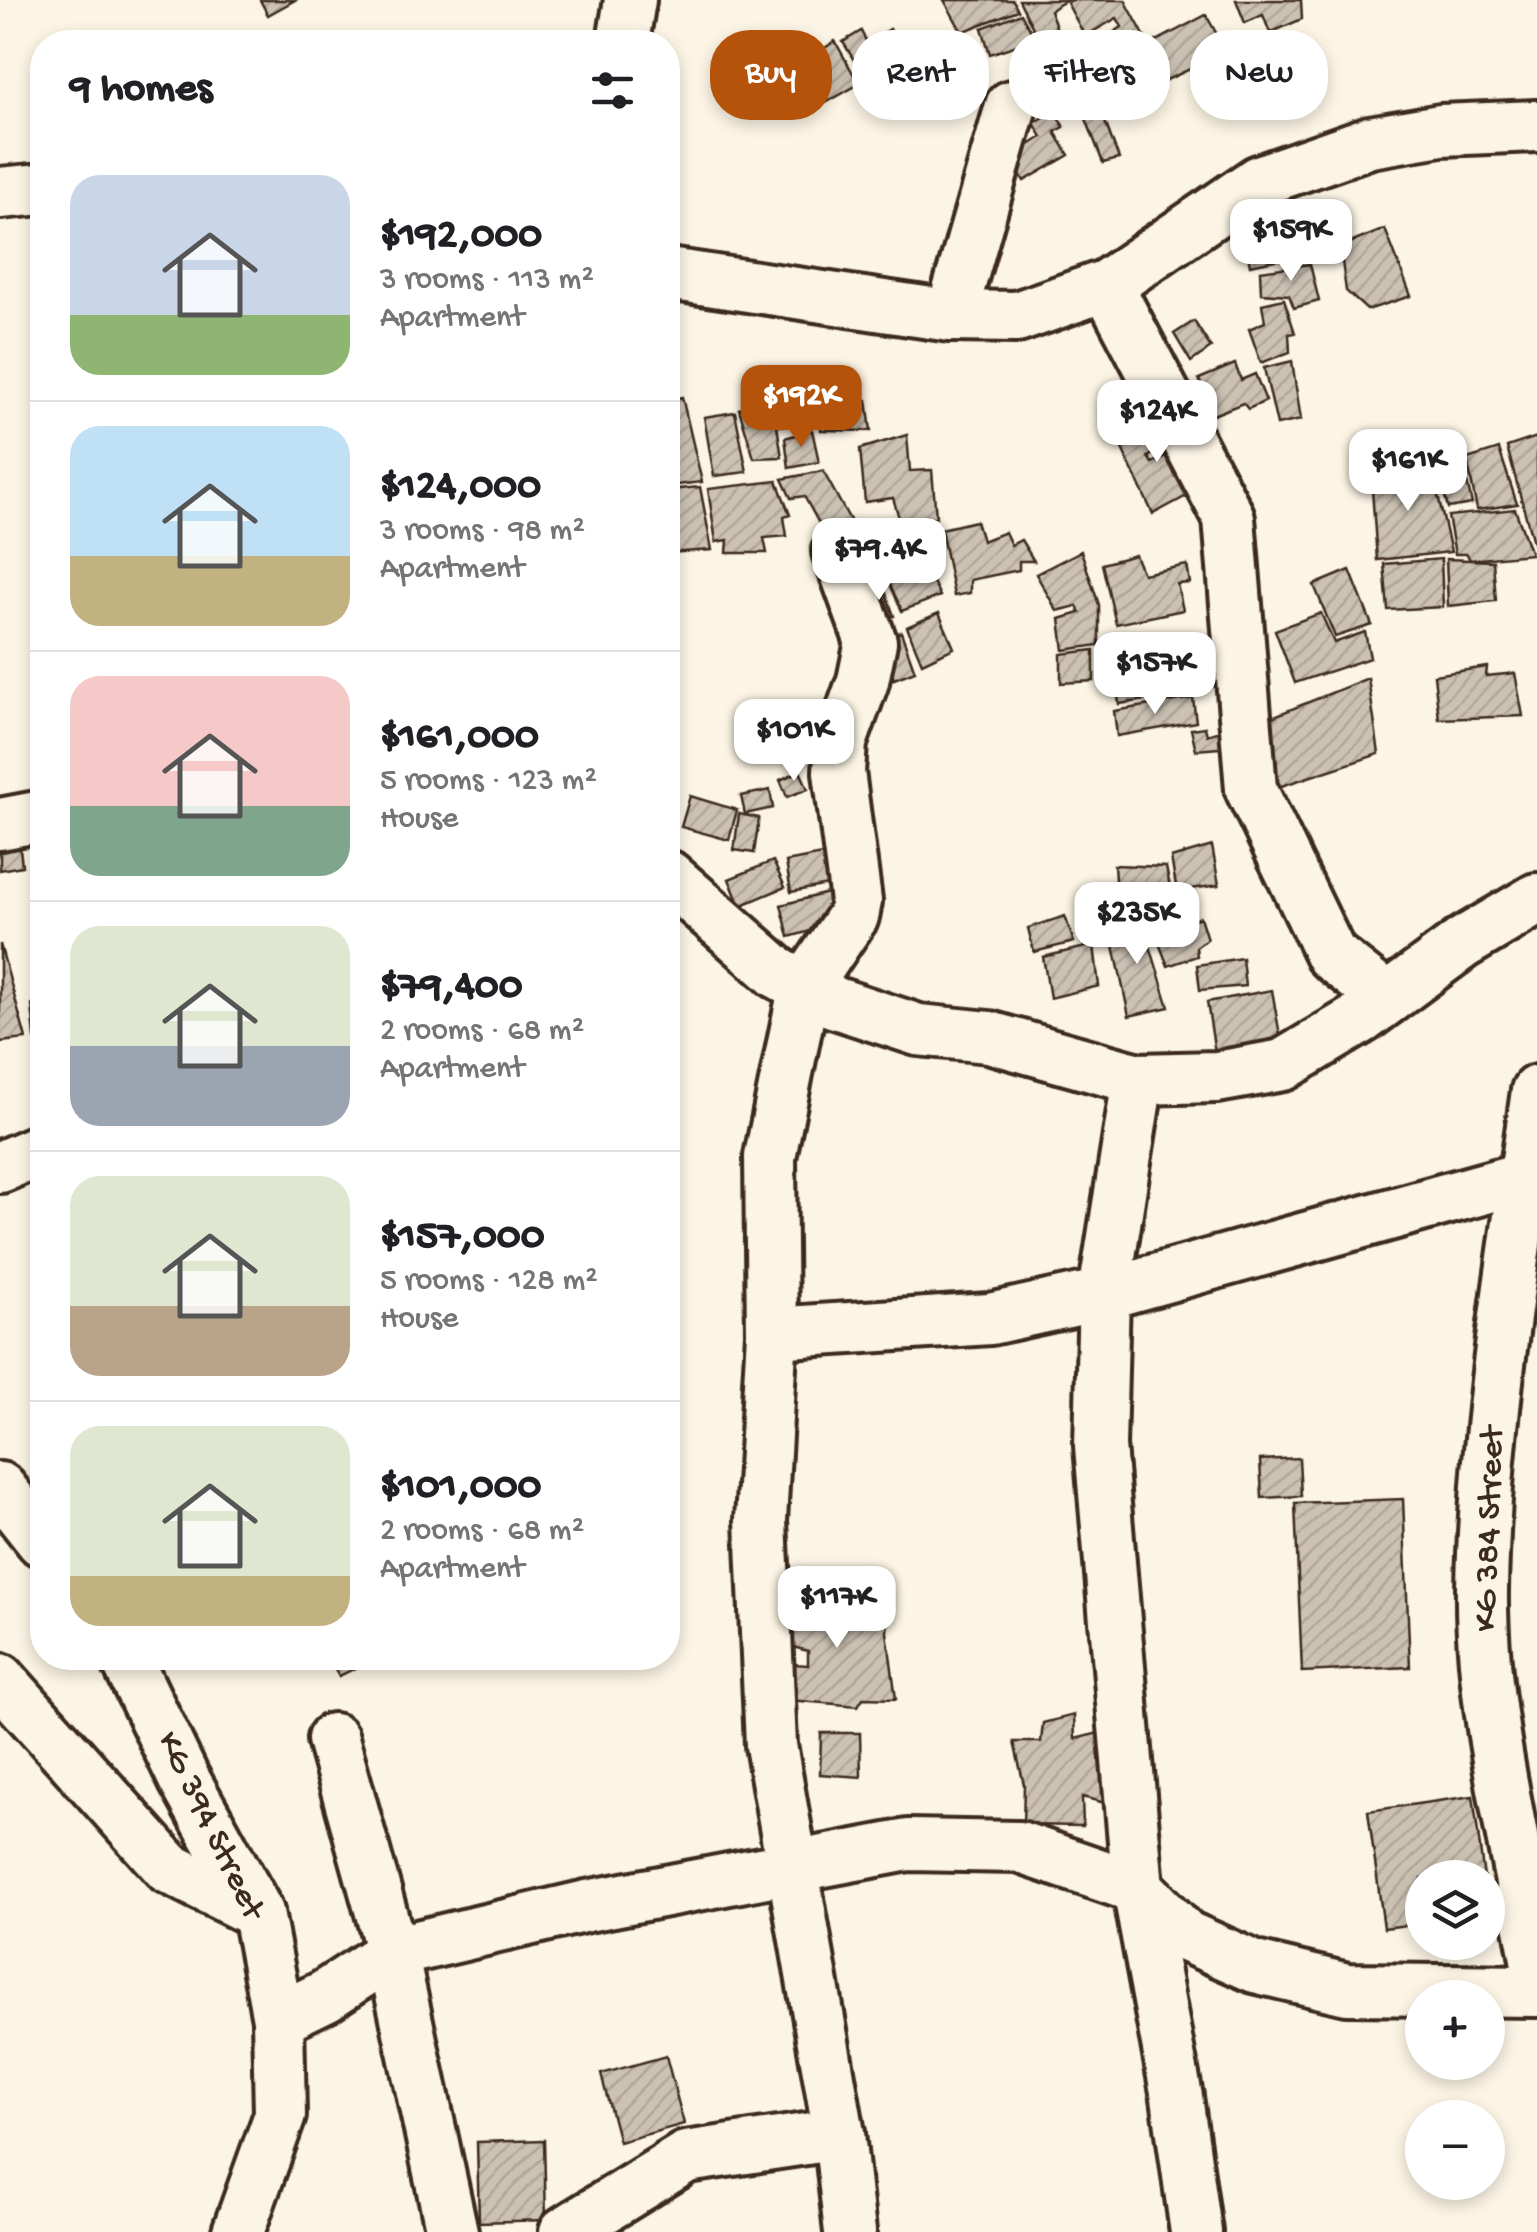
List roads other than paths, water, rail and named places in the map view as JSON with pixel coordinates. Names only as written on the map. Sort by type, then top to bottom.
[{"type":"street","points":[[625,30],[630,0]]},
{"type":"street","points":[[950,316],[1009,113]]},
{"type":"street","points":[[680,276],[950,316],[1017,317],[1107,284],[1259,181],[1370,142],[1441,130],[1537,126]]},
{"type":"street","points":[[0,193],[30,189]]},
{"type":"street","points":[[1107,284],[1229,518],[1251,789],[1331,955],[1387,999]]},
{"type":"street","points":[[838,551],[870,642],[863,681],[841,742],[839,772],[856,902],[853,916],[804,989],[770,1156],[772,1333],[761,1520],[771,1744],[789,1868],[839,2134],[850,2232]]},
{"type":"street","points":[[0,824],[30,818]]},
{"type":"street","points":[[680,887],[764,961],[804,989],[902,1026],[989,1036],[1138,1079],[1217,1077],[1284,1065],[1387,999],[1463,943],[1537,899]]},
{"type":"street","points":[[1138,1079],[1104,1294],[1100,1446],[1138,1888],[1177,2097],[1196,2232]]},
{"type":"street","name":"KG 384 Street","points":[[1537,1091],[1496,1387],[1482,1592],[1494,1724],[1537,1964]]},
{"type":"street","points":[[0,1167],[30,1154]]},
{"type":"street","points":[[772,1333],[990,1319],[1104,1294],[1525,1177]]},
{"type":"street","points":[[0,1488],[30,1526]]},
{"type":"street","name":"KG 394 Street","points":[[132,1670],[184,1779],[258,1914],[278,2019],[280,2114],[238,2232]]},
{"type":"street","points":[[0,1680],[169,1868],[258,1914]]},
{"type":"street","points":[[332,1739],[392,1952],[452,2232]]},
{"type":"street","points":[[278,2019],[324,1996],[392,1952],[587,1906],[908,1844],[1019,1847],[1138,1888],[1186,1936],[1255,1967],[1347,1989],[1537,1991]]},
{"type":"street","points":[[565,2232],[686,2157],[839,2134]]}]
